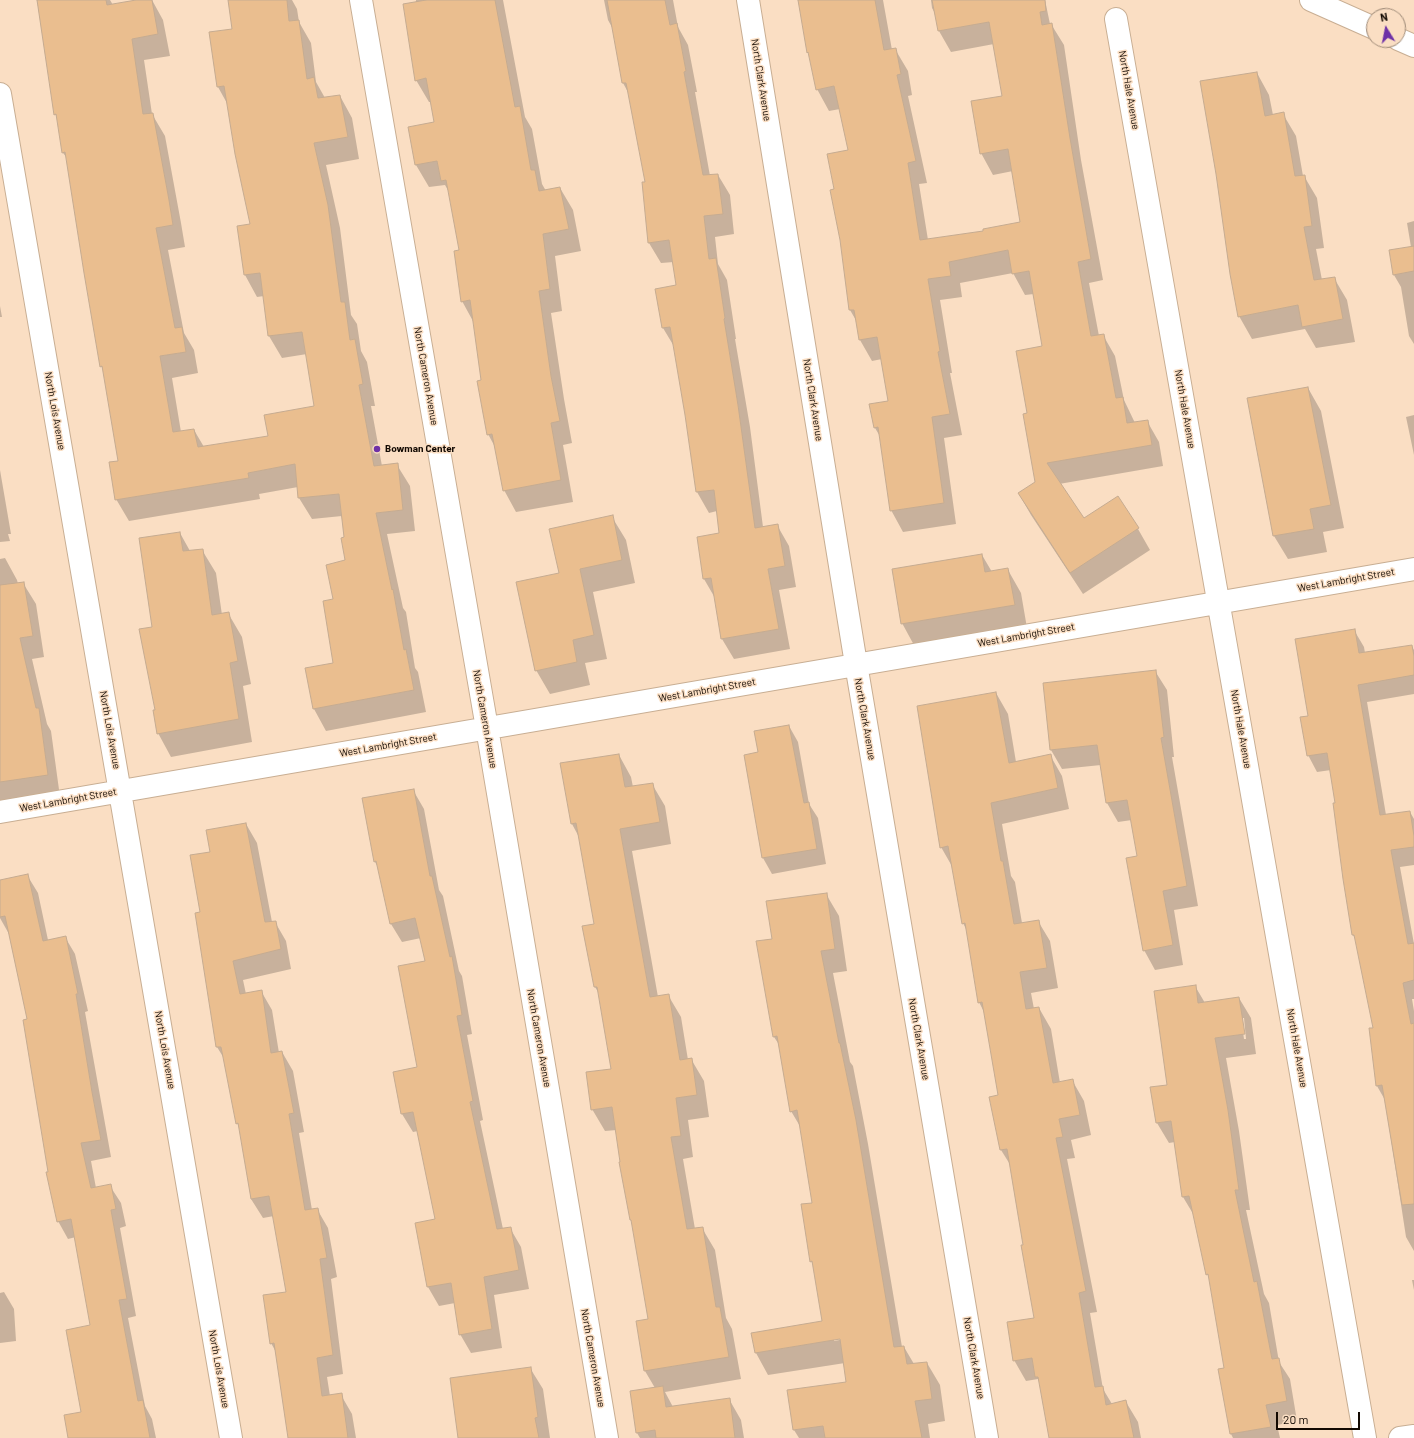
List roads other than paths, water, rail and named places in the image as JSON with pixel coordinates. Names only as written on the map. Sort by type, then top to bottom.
[{"type":"street","name":"North Cameron Avenue","points":[[361,0],[487,728],[607,1438]]},
{"type":"street","name":"North Clark Avenue","points":[[748,0],[856,664],[987,1438]]},
{"type":"street","points":[[1310,0],[1366,24]]},
{"type":"street","name":"North Hale Avenue","points":[[1116,19],[1365,1438]]},
{"type":"street","name":"North Lois Avenue","points":[[0,94],[231,1438]]},
{"type":"street","name":"West Lambright Street","points":[[0,812],[1414,569]]},
{"type":"street","points":[[1400,1438],[1414,1436]]},
{"type":"place","name":"Bowman Center","points":[[377,449]]}]
